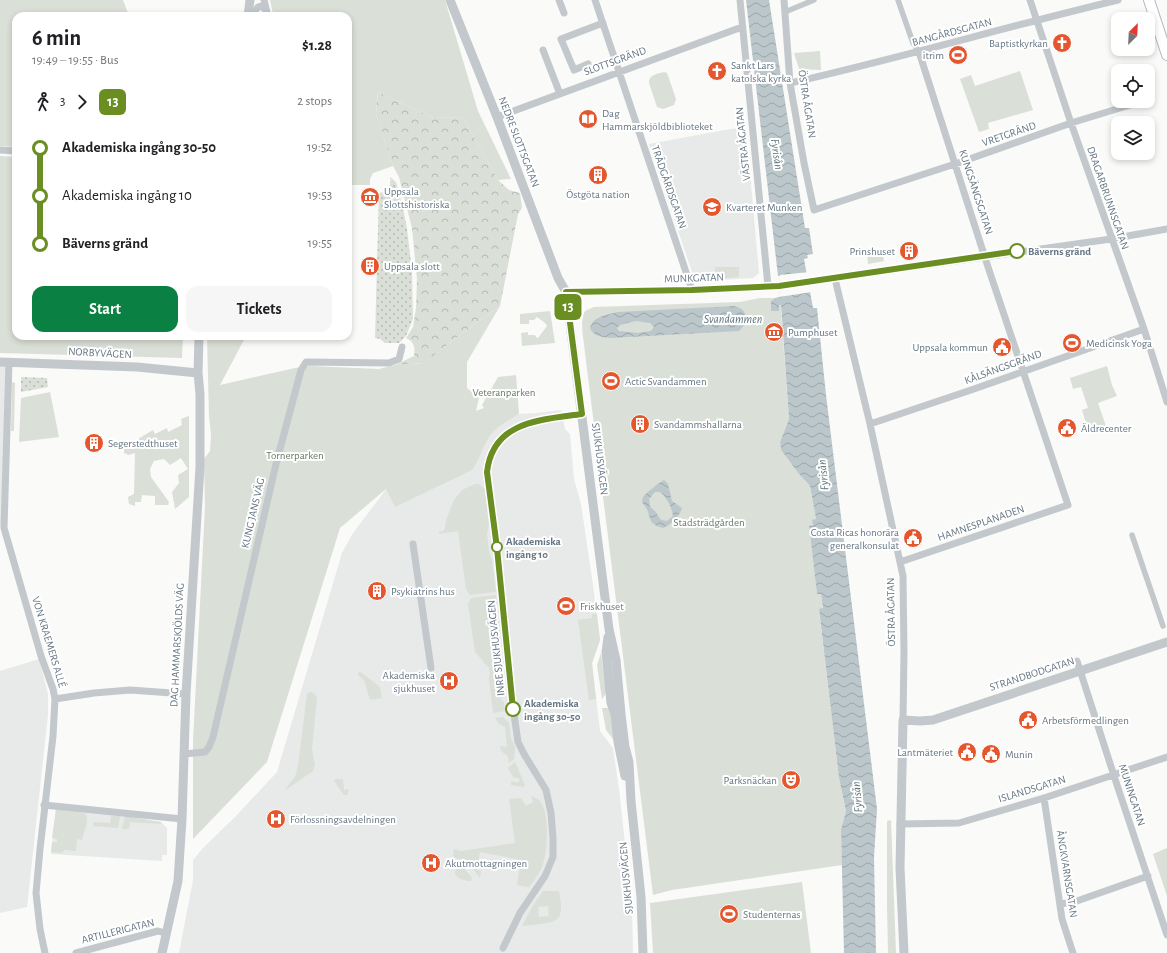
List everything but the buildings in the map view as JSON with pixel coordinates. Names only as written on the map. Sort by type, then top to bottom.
[{"type":"main road","points":[[1149,0],[1167,55]]},
{"type":"street","points":[[250,0],[252,12]]},
{"type":"street","points":[[253,12],[256,0]]},
{"type":"street","points":[[264,0],[267,12]]},
{"type":"street","name":"NEDRE SLOTTSGATAN","points":[[450,0],[497,117],[558,278],[566,292]]},
{"type":"street","points":[[558,0],[564,13]]},
{"type":"street","name":"TRÄDGÅRDSGATAN","points":[[595,0],[692,290]]},
{"type":"street","name":"VÄSTRA ÅGATAN","points":[[740,0],[768,286]]},
{"type":"street","name":"ÖSTRA ÅGATAN","points":[[784,0],[790,83],[814,210]]},
{"type":"street","points":[[784,12],[814,0]]},
{"type":"street","name":"KUNGSÄNGSGATAN","points":[[898,0],[913,43],[919,52],[952,165],[1024,371],[1068,505]]},
{"type":"street","name":"DRAGARBRUNNSGATAN","points":[[1030,0],[1111,239],[1144,329],[1167,402]]},
{"type":"street","name":"BANGÅRDSGATAN","points":[[790,83],[919,52],[1118,0]]},
{"type":"street","points":[[254,12],[258,7],[262,6],[266,12]]},
{"type":"street","points":[[588,64],[574,70],[561,39],[603,23]]},
{"type":"street","name":"SLOTTSGRÄND","points":[[497,117],[742,27]]},
{"type":"street","points":[[543,50],[560,94]]},
{"type":"street","name":"VRETGRÄND","points":[[814,210],[952,165],[1071,123],[1120,108]]},
{"type":"street","points":[[0,150],[12,151]]},
{"type":"street","points":[[836,278],[1111,239],[1167,229]]},
{"type":"street","name":"ÖSTRA ÅGATAN","points":[[836,278],[903,576],[900,868],[904,953]]},
{"type":"street","name":"MUNKGATAN","points":[[566,292],[692,290],[779,286],[836,278]]},
{"type":"street","name":"SJUKHUSVÄGEN","points":[[566,292],[609,630],[616,660],[625,747],[629,762],[631,801],[641,896],[643,953]]},
{"type":"street","name":"KÅLSÄNGSGRÄND","points":[[870,424],[1144,329]]},
{"type":"street","name":"DAG HAMMARSKJÖLDS VÄG","points":[[162,953],[165,933],[178,881],[182,819],[186,694],[200,467],[199,340]]},
{"type":"street","name":"KUNG JANS VÄG","points":[[184,754],[205,752],[213,737],[276,464],[301,370],[306,362],[389,363],[400,359],[402,347]]},
{"type":"street","name":"NORBYVÄGEN","points":[[5,362],[137,367],[198,373]]},
{"type":"street","name":"VON KRAEMERS ALLÉ","points":[[5,362],[4,528],[55,699],[53,736],[44,805],[36,893],[40,929],[45,953]]},
{"type":"street","name":"INRE SJUKHUSVÄGEN","points":[[503,948],[520,913],[545,876],[552,857],[554,838],[546,790],[518,742],[487,472],[488,462],[491,452],[501,438],[519,426],[582,414]]},
{"type":"street","name":"HAMNESPLANADEN","points":[[900,562],[1068,505]]},
{"type":"street","points":[[1132,535],[1163,626]]},
{"type":"street","points":[[413,544],[431,668]]},
{"type":"street","name":"STRANDBODGATAN","points":[[902,720],[933,720],[1167,642]]},
{"type":"street","name":"MUNINGATAN","points":[[1077,661],[1167,935]]},
{"type":"street","points":[[55,699],[130,690],[186,694]]},
{"type":"street","name":"ISLANDSGATAN","points":[[900,824],[959,823],[1044,798],[1167,757]]},
{"type":"street","name":"ÅNGKVARNSGATAN","points":[[1044,798],[1062,919],[1074,953]]},
{"type":"street","points":[[44,805],[182,819]]},
{"type":"street","points":[[1060,904],[1074,902],[1148,876]]},
{"type":"street","name":"ARTILLERIGATAN","points":[[76,953],[158,931],[165,933]]},
{"type":"shaded area","name":"Kvarteret Munken","points":[[746,128],[759,273],[753,278],[702,281],[694,278],[649,144],[730,129]]},
{"type":"shaded area","points":[[0,363],[7,363],[1,525],[0,525]]},
{"type":"shaded area","name":"Akademiska sjukhuset","points":[[561,410],[565,429],[570,434],[574,479],[581,504],[593,585],[600,640],[592,663],[600,731],[613,748],[619,789],[632,907],[633,953],[179,953],[193,880],[193,860],[277,772],[342,553],[353,533],[387,488],[519,414]]},
{"type":"shaded area","points":[[39,659],[48,694],[48,715],[27,907],[0,913],[0,671]]},
{"type":"shaded area","points":[[56,809],[125,816],[161,822],[167,828],[167,855],[162,855],[162,861],[51,854]]},
{"type":"green space","points":[[0,0],[123,0],[128,12],[12,12],[12,147],[0,146]]},
{"type":"green space","points":[[270,0],[445,0],[478,111],[511,179],[498,180],[463,117],[434,118],[378,92],[376,114],[393,166],[373,173],[370,179],[370,185],[352,185],[352,12],[273,12]]},
{"type":"green space","points":[[820,51],[821,70],[799,69],[794,53]]},
{"type":"green space","points":[[1020,71],[1033,110],[988,123],[989,129],[979,132],[960,79],[971,75],[975,86]]},
{"type":"green space","points":[[664,72],[667,73],[676,99],[674,105],[663,109],[657,107],[649,80],[654,75]]},
{"type":"green space","points":[[378,92],[434,118],[463,117],[498,180],[509,190],[520,193],[522,208],[518,214],[500,306],[424,363],[395,365],[414,356],[414,346],[411,341],[406,338],[413,327],[416,308],[417,279],[412,228],[399,177],[393,166],[376,114]]},
{"type":"green space","points":[[0,156],[12,157],[12,340],[183,340],[182,358],[0,353]]},
{"type":"green space","points":[[390,177],[396,182],[403,208],[412,271],[413,319],[406,336],[399,343],[385,343],[380,339],[375,338],[379,193],[389,188]]},
{"type":"green space","points":[[882,249],[884,261],[868,264],[867,250],[871,251],[872,257],[878,256],[877,250]]},
{"type":"green space","points":[[715,267],[739,267],[739,277],[716,279]]},
{"type":"green space","name":"Stadsträdgården","points":[[760,298],[775,298],[771,301],[781,304],[789,419],[780,442],[781,450],[810,486],[816,519],[813,525],[809,527],[817,593],[821,594],[823,609],[819,610],[839,778],[846,811],[841,829],[842,865],[672,890],[653,895],[582,321],[585,311],[594,307],[740,302]]},
{"type":"green space","name":"Tornerparken","points":[[500,306],[467,362],[467,388],[479,398],[476,411],[484,408],[482,405],[498,377],[516,375],[519,414],[492,433],[472,470],[395,507],[386,489],[340,528],[267,762],[193,839],[193,741],[205,507],[204,459],[210,451],[211,435],[209,416],[207,340],[244,340],[220,385],[310,366],[379,369],[395,365],[424,363]]},
{"type":"green space","points":[[550,311],[555,343],[522,346],[521,333],[528,332],[528,335],[535,335],[538,338],[547,326],[537,317],[534,320],[529,320],[529,324],[520,324],[520,314]]},
{"type":"green space","points":[[1107,366],[1112,385],[1117,396],[1098,403],[1106,426],[1088,430],[1082,410],[1088,408],[1081,387],[1073,389],[1070,378]]},
{"type":"green space","points":[[21,377],[47,378],[48,387],[21,392]]},
{"type":"green space","points":[[12,382],[15,383],[14,431],[11,431]]},
{"type":"green space","points":[[50,392],[59,437],[19,442],[21,398]]},
{"type":"green space","points":[[189,416],[189,497],[175,509],[172,492],[179,483],[178,475],[188,469],[181,458],[170,465],[164,459],[154,461],[150,469],[151,477],[169,502],[168,505],[155,505],[155,496],[142,495],[141,502],[135,502],[135,506],[129,504],[128,497],[134,494],[135,453],[129,455],[124,453],[124,449],[138,445],[138,439],[153,430],[155,434],[167,428],[168,432],[182,425],[181,419]]},
{"type":"green space","points":[[475,484],[479,484],[485,489],[489,525],[487,533],[489,552],[492,560],[496,592],[470,595],[466,589],[458,531],[439,534],[439,532],[443,531],[445,528],[446,520],[454,500],[462,490]]},
{"type":"green space","points":[[496,595],[502,657],[503,695],[500,696],[501,700],[504,702],[505,711],[493,713],[489,668],[475,652],[468,604],[471,598]]},
{"type":"green space","points":[[592,614],[597,614],[600,640],[592,663],[596,699],[589,700],[578,620],[592,618]]},
{"type":"green space","points":[[601,653],[606,692],[602,699],[597,665]]},
{"type":"green space","points":[[359,671],[380,687],[382,698],[370,700],[364,680],[358,675]]},
{"type":"green space","points":[[310,692],[314,693],[317,697],[312,749],[315,764],[313,771],[284,791],[295,777],[298,766],[307,694]]},
{"type":"green space","points":[[602,708],[610,709],[616,743],[606,730]]},
{"type":"green space","points":[[503,717],[509,723],[511,738],[515,747],[514,759],[509,763],[508,756],[502,752],[500,746],[507,747],[505,727],[499,724],[495,718]]},
{"type":"green space","points":[[515,762],[525,785],[523,787],[511,785],[511,781],[518,783],[520,779],[513,777],[508,768]]},
{"type":"green space","points":[[335,779],[343,779],[344,790],[349,789],[347,795],[344,795],[334,781]]},
{"type":"green space","points":[[531,796],[538,799],[543,805],[547,842],[542,867],[529,887],[517,885],[521,860],[480,852],[477,870],[481,871],[480,878],[466,860],[455,858],[453,856],[454,849],[461,851],[515,843],[509,799],[521,798],[526,806],[533,802]]},
{"type":"green space","points":[[56,809],[86,814],[86,827],[82,840],[77,839],[76,851],[65,850],[61,853],[51,852],[52,842],[57,842],[57,839],[52,838]]},
{"type":"green space","points":[[111,816],[120,816],[118,828],[93,826],[94,822],[110,823]]},
{"type":"green space","points":[[125,816],[161,822],[161,824],[130,822],[129,829],[122,829]]},
{"type":"green space","points":[[891,820],[896,953],[888,953],[887,821]]},
{"type":"green space","points":[[1167,848],[1167,896],[1153,854]]},
{"type":"green space","points":[[458,867],[464,868],[472,878],[471,881],[466,881],[456,876],[455,871]]},
{"type":"green space","name":"Studenternas","points":[[802,882],[811,953],[653,953],[650,903]]},
{"type":"green space","points":[[543,891],[559,891],[561,911],[557,919],[542,924],[522,926],[532,907]],"holes":[[[548,906],[549,916],[539,917],[538,907]]]},
{"type":"water","name":"Fyrisån","points":[[746,0],[769,0],[805,228],[809,228],[813,254],[807,255],[808,258],[804,259],[813,308],[817,308],[826,395],[877,809],[874,857],[876,953],[844,953],[841,829],[846,811],[839,778],[819,609],[823,608],[821,594],[817,594],[809,526],[813,525],[812,520],[816,519],[810,486],[781,450],[780,442],[789,419],[781,305],[779,305],[779,311],[771,311],[771,301],[779,297],[780,276],[778,276]]},
{"type":"water","name":"Svandammen","points":[[735,306],[741,308],[744,312],[747,322],[739,331],[610,338],[598,336],[591,331],[590,328],[597,318],[618,312]],"holes":[[[636,321],[650,323],[654,327],[651,331],[638,333],[619,331],[617,328],[620,325]]]},
{"type":"water","points":[[664,480],[668,484],[672,501],[682,508],[675,520],[663,528],[657,526],[651,521],[642,500],[644,496]],"holes":[[[655,492],[660,492],[667,500],[673,516],[667,521],[661,520],[655,511],[650,507],[649,499]]]},
{"type":"pier","points":[[809,272],[812,292],[779,297],[780,275]]},
{"type":"bus line","name":"13","points":[[513,709],[497,548],[487,472],[488,462],[491,452],[501,438],[511,430],[529,423],[582,414],[566,292],[692,290],[779,286],[1017,251]]},
{"type":"place","name":"Baptistkyrkan","points":[[1062,43]]},
{"type":"place","name":"itrim","points":[[958,55]]},
{"type":"place","name":"Sankt Lars katolska kyrka","points":[[717,71]]},
{"type":"place","name":"Dag Hammarskjöldbiblioteket","points":[[588,119]]},
{"type":"place","name":"Östgöta nation","points":[[598,175]]},
{"type":"place","name":"Uppsala Slottshistoriska","points":[[370,197]]},
{"type":"place","name":"Kvarteret Munken","points":[[712,207]]},
{"type":"place","name":"Prinshuset","points":[[909,251]]},
{"type":"place","name":"Bäverns gränd","points":[[1017,251]]},
{"type":"place","name":"Uppsala slott","points":[[370,266]]},
{"type":"place","name":"Pumphuset","points":[[774,332]]},
{"type":"place","name":"Medicinsk Yoga","points":[[1072,343]]},
{"type":"place","name":"Uppsala kommun","points":[[1002,347]]},
{"type":"place","name":"Actic Svandammen","points":[[611,381]]},
{"type":"place","name":"Svandammshallarna","points":[[640,424]]},
{"type":"place","name":"Äldrecenter","points":[[1067,428]]},
{"type":"place","name":"Segerstedthuset","points":[[94,443]]},
{"type":"place","name":"Costa Ricas honorära generalkonsulat","points":[[913,538]]},
{"type":"place","name":"Akademiska ingång 10","points":[[497,547]]},
{"type":"place","name":"Psykiatrins hus","points":[[377,591]]},
{"type":"place","name":"Friskhuset","points":[[566,606]]},
{"type":"place","name":"Akademiska sjukhuset","points":[[449,681]]},
{"type":"place","name":"Akademiska ingång 30-50","points":[[513,709]]},
{"type":"place","name":"Arbetsförmedlingen","points":[[1028,720]]},
{"type":"place","name":"Lantmäteriet","points":[[967,752]]},
{"type":"place","name":"Munin","points":[[991,754]]},
{"type":"place","name":"Parksnäckan","points":[[791,780]]},
{"type":"place","name":"Förlossningsavdelningen","points":[[276,819]]},
{"type":"place","name":"Akutmottagningen","points":[[431,863]]},
{"type":"place","name":"Studenternas","points":[[729,914]]},
{"type":"park label","name":"Veteranparken","points":[[504,392]]}]
